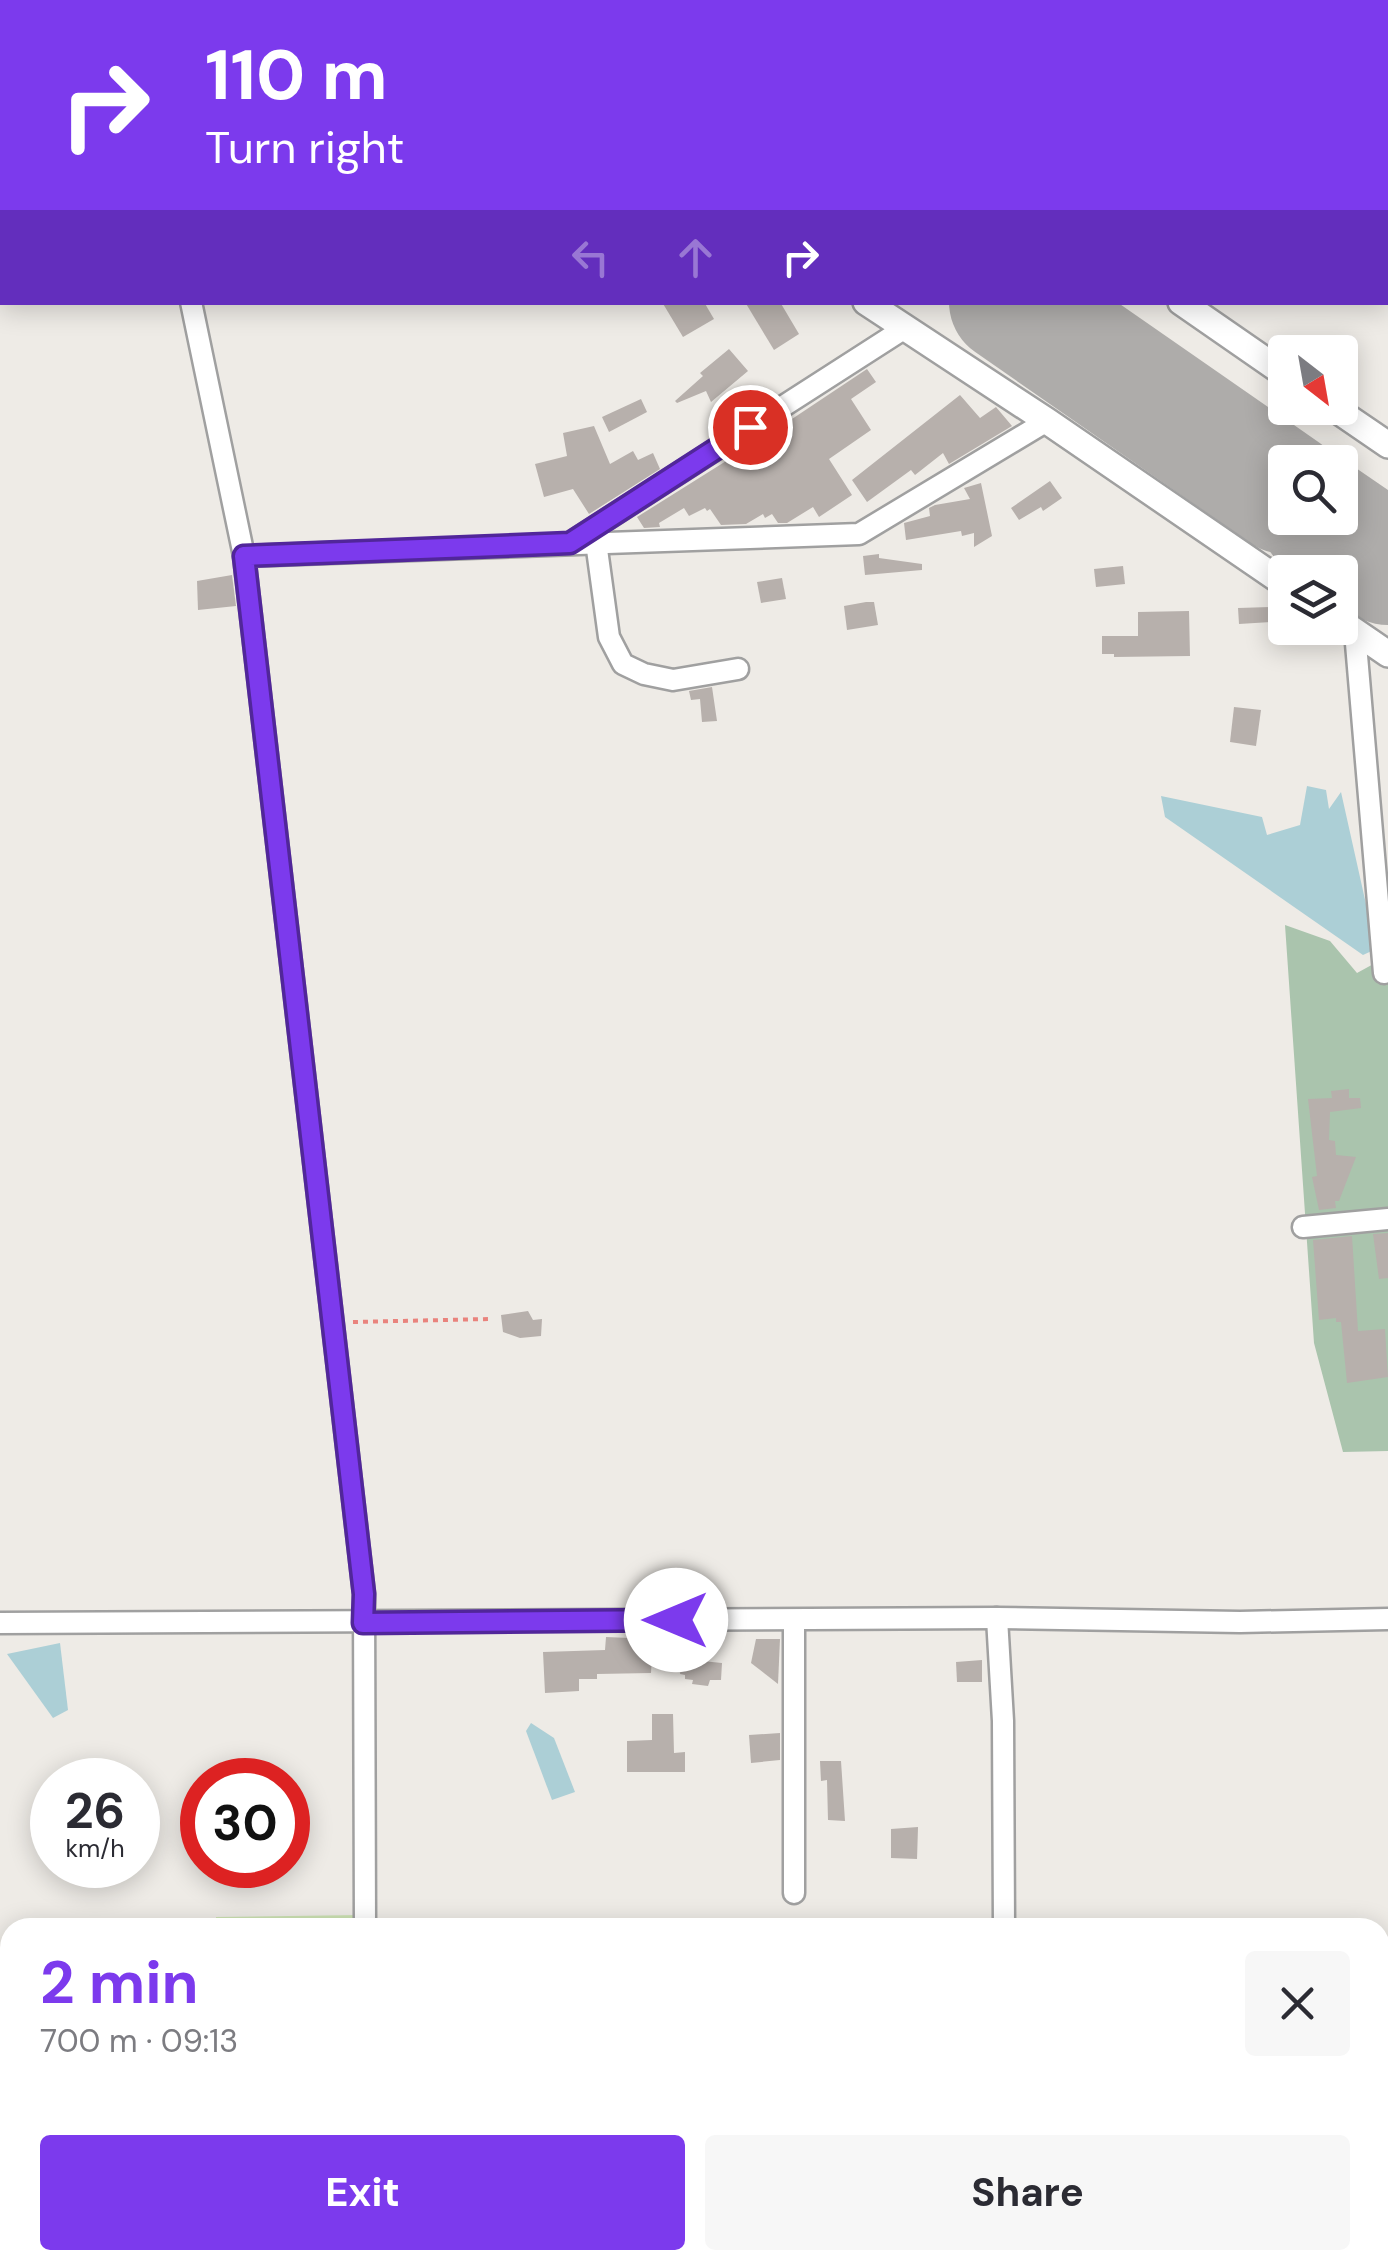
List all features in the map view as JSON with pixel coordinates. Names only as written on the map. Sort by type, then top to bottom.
[{"type":"street","points":[[192,305],[244,556],[364,1594],[365,1918]]},
{"type":"street","points":[[870,305],[1268,572]]},
{"type":"street","points":[[1185,305],[1268,362]]},
{"type":"street","points":[[570,543],[905,328]]},
{"type":"street","points":[[244,556],[859,534],[1047,421]]},
{"type":"street","points":[[1358,424],[1388,445]]},
{"type":"street","points":[[596,542],[609,637],[623,664],[644,674],[673,680],[738,669]]},
{"type":"street","points":[[1358,633],[1388,654]]},
{"type":"street","points":[[1350,645],[1384,973]]},
{"type":"street","points":[[1303,1227],[1388,1218]]},
{"type":"street","points":[[997,1618],[1003,1720],[1004,1918]]},
{"type":"street","points":[[0,1623],[1388,1619]]},
{"type":"street","points":[[794,1620],[794,1893]]},
{"type":"path","points":[[333,1322],[490,1319]]},
{"type":"green space","points":[[1285,925],[1330,941],[1357,973],[1388,956],[1388,1451],[1343,1452],[1314,1343]]},
{"type":"green space","points":[[360,1915],[360,1918],[216,1917]]},
{"type":"water","points":[[1307,786],[1326,790],[1329,809],[1341,792],[1376,949],[1363,955],[1165,817],[1161,796],[1262,817],[1267,835],[1300,825]]},
{"type":"water","points":[[60,1643],[68,1710],[53,1718],[7,1654]]},
{"type":"water","points":[[531,1723],[554,1738],[575,1792],[552,1800],[526,1731]]},
{"type":"building","points":[[664,305],[706,305],[714,319],[683,337]]},
{"type":"building","points":[[747,305],[782,305],[799,334],[774,350]]},
{"type":"building","points":[[729,349],[748,371],[711,402],[706,391],[675,401],[703,376],[700,373]]},
{"type":"building","points":[[867,369],[876,382],[851,399],[871,430],[829,459],[852,495],[819,517],[813,507],[787,523],[778,523],[772,514],[765,518],[763,514],[746,524],[721,525],[710,509],[689,516],[684,508],[659,523],[660,527],[644,528],[637,517]]},
{"type":"building","points":[[960,395],[980,418],[996,407],[1012,426],[949,464],[943,453],[915,475],[911,470],[867,502],[852,480]]},
{"type":"building","points":[[641,399],[647,412],[609,432],[602,417]]},
{"type":"building","points":[[594,426],[610,464],[633,451],[638,460],[653,453],[660,469],[589,514],[573,489],[544,497],[535,464],[567,456],[563,433]]},
{"type":"building","points":[[1050,481],[1062,498],[1019,520],[1011,508]]},
{"type":"building","points":[[981,483],[992,536],[974,547],[974,533],[962,536],[961,531],[906,540],[904,523],[930,516],[929,508],[935,505],[970,499],[964,488]]},
{"type":"building","points":[[879,554],[879,558],[922,564],[922,570],[865,575],[863,556]]},
{"type":"building","points":[[1123,566],[1125,584],[1096,587],[1094,569]]},
{"type":"building","points":[[232,575],[236,606],[198,610],[197,581]]},
{"type":"building","points":[[782,578],[786,599],[761,603],[757,582]]},
{"type":"building","points":[[874,602],[878,625],[847,630],[844,606]]},
{"type":"building","points":[[1268,607],[1268,622],[1239,624],[1238,608]]},
{"type":"building","points":[[1189,611],[1190,656],[1102,654],[1102,636],[1138,636],[1138,612]]},
{"type":"building","points":[[712,687],[717,721],[702,722],[700,699],[691,700],[689,691]]},
{"type":"building","points":[[1234,707],[1261,710],[1256,746],[1230,742]]},
{"type":"building","points":[[1349,1089],[1349,1098],[1360,1098],[1361,1108],[1330,1112],[1329,1140],[1335,1141],[1336,1155],[1356,1157],[1339,1201],[1335,1201],[1336,1208],[1319,1210],[1312,1177],[1317,1176],[1308,1099],[1332,1098],[1331,1091]]},
{"type":"building","points":[[1388,1233],[1388,1278],[1379,1279],[1373,1234]]},
{"type":"building","points":[[1352,1236],[1358,1331],[1385,1329],[1388,1377],[1347,1383],[1341,1322],[1336,1322],[1336,1318],[1319,1320],[1313,1240]]},
{"type":"building","points":[[528,1311],[533,1320],[542,1319],[541,1336],[520,1338],[503,1332],[501,1315]]},
{"type":"building","points":[[606,1637],[653,1639],[651,1673],[597,1674],[597,1679],[579,1679],[579,1691],[545,1693],[543,1652],[605,1650]]},
{"type":"building","points":[[756,1639],[780,1639],[778,1684],[751,1663]]},
{"type":"building","points":[[682,1659],[722,1663],[721,1680],[710,1680],[708,1686],[692,1684],[693,1680],[680,1674]]},
{"type":"building","points":[[982,1660],[982,1682],[957,1682],[956,1662]]},
{"type":"building","points":[[652,1714],[673,1714],[674,1753],[685,1752],[685,1772],[627,1772],[627,1741],[652,1740]]},
{"type":"building","points":[[780,1733],[780,1760],[751,1763],[749,1735]]},
{"type":"building","points":[[820,1761],[841,1761],[845,1821],[828,1820],[827,1780],[821,1781]]},
{"type":"building","points":[[918,1827],[917,1859],[891,1858],[891,1829]]},
{"type":"runway","points":[[1014,305],[1268,481]]},
{"type":"runway","points":[[1346,535],[1388,564]]},
{"type":"route","points":[[676,1620],[363,1623],[364,1594],[244,556],[570,543],[750,427]]}]
